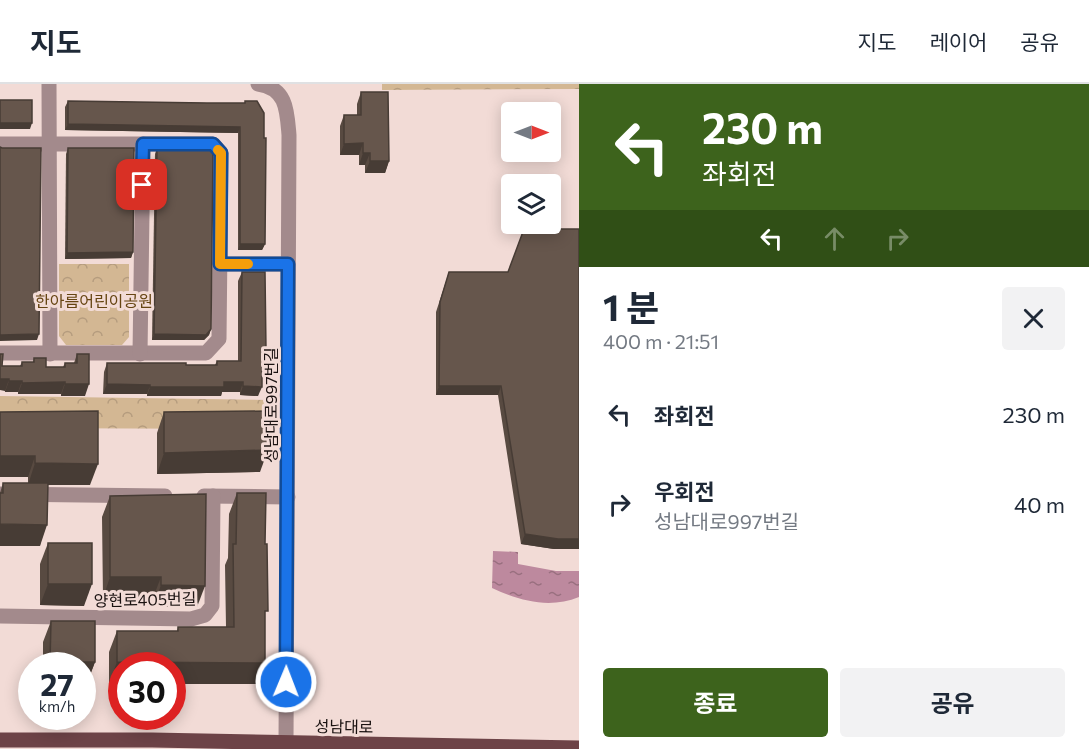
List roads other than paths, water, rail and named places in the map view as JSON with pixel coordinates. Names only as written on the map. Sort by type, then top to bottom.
[{"type":"main road","name":"성남대로","points":[[0,740],[579,748]]},
{"type":"street","points":[[49,84],[50,354]]},
{"type":"street","name":"성남대로997번길","points":[[258,84],[269,86],[277,91],[283,99],[288,120],[286,743]]},
{"type":"street","points":[[0,144],[213,144],[221,153],[219,339],[206,353],[0,353]]},
{"type":"street","points":[[140,354],[143,144]]},
{"type":"street","points":[[220,264],[288,264]]},
{"type":"street","points":[[0,494],[288,497]]},
{"type":"street","name":"양현로405번길","points":[[0,616],[191,619],[205,615],[212,606],[213,496]]},
{"type":"water","points":[[493,551],[518,552],[518,564],[556,571],[579,571],[579,597],[568,601],[535,602],[513,597],[492,588]]},
{"type":"park label","name":"한아름어린이공원","points":[[94,300]]}]
